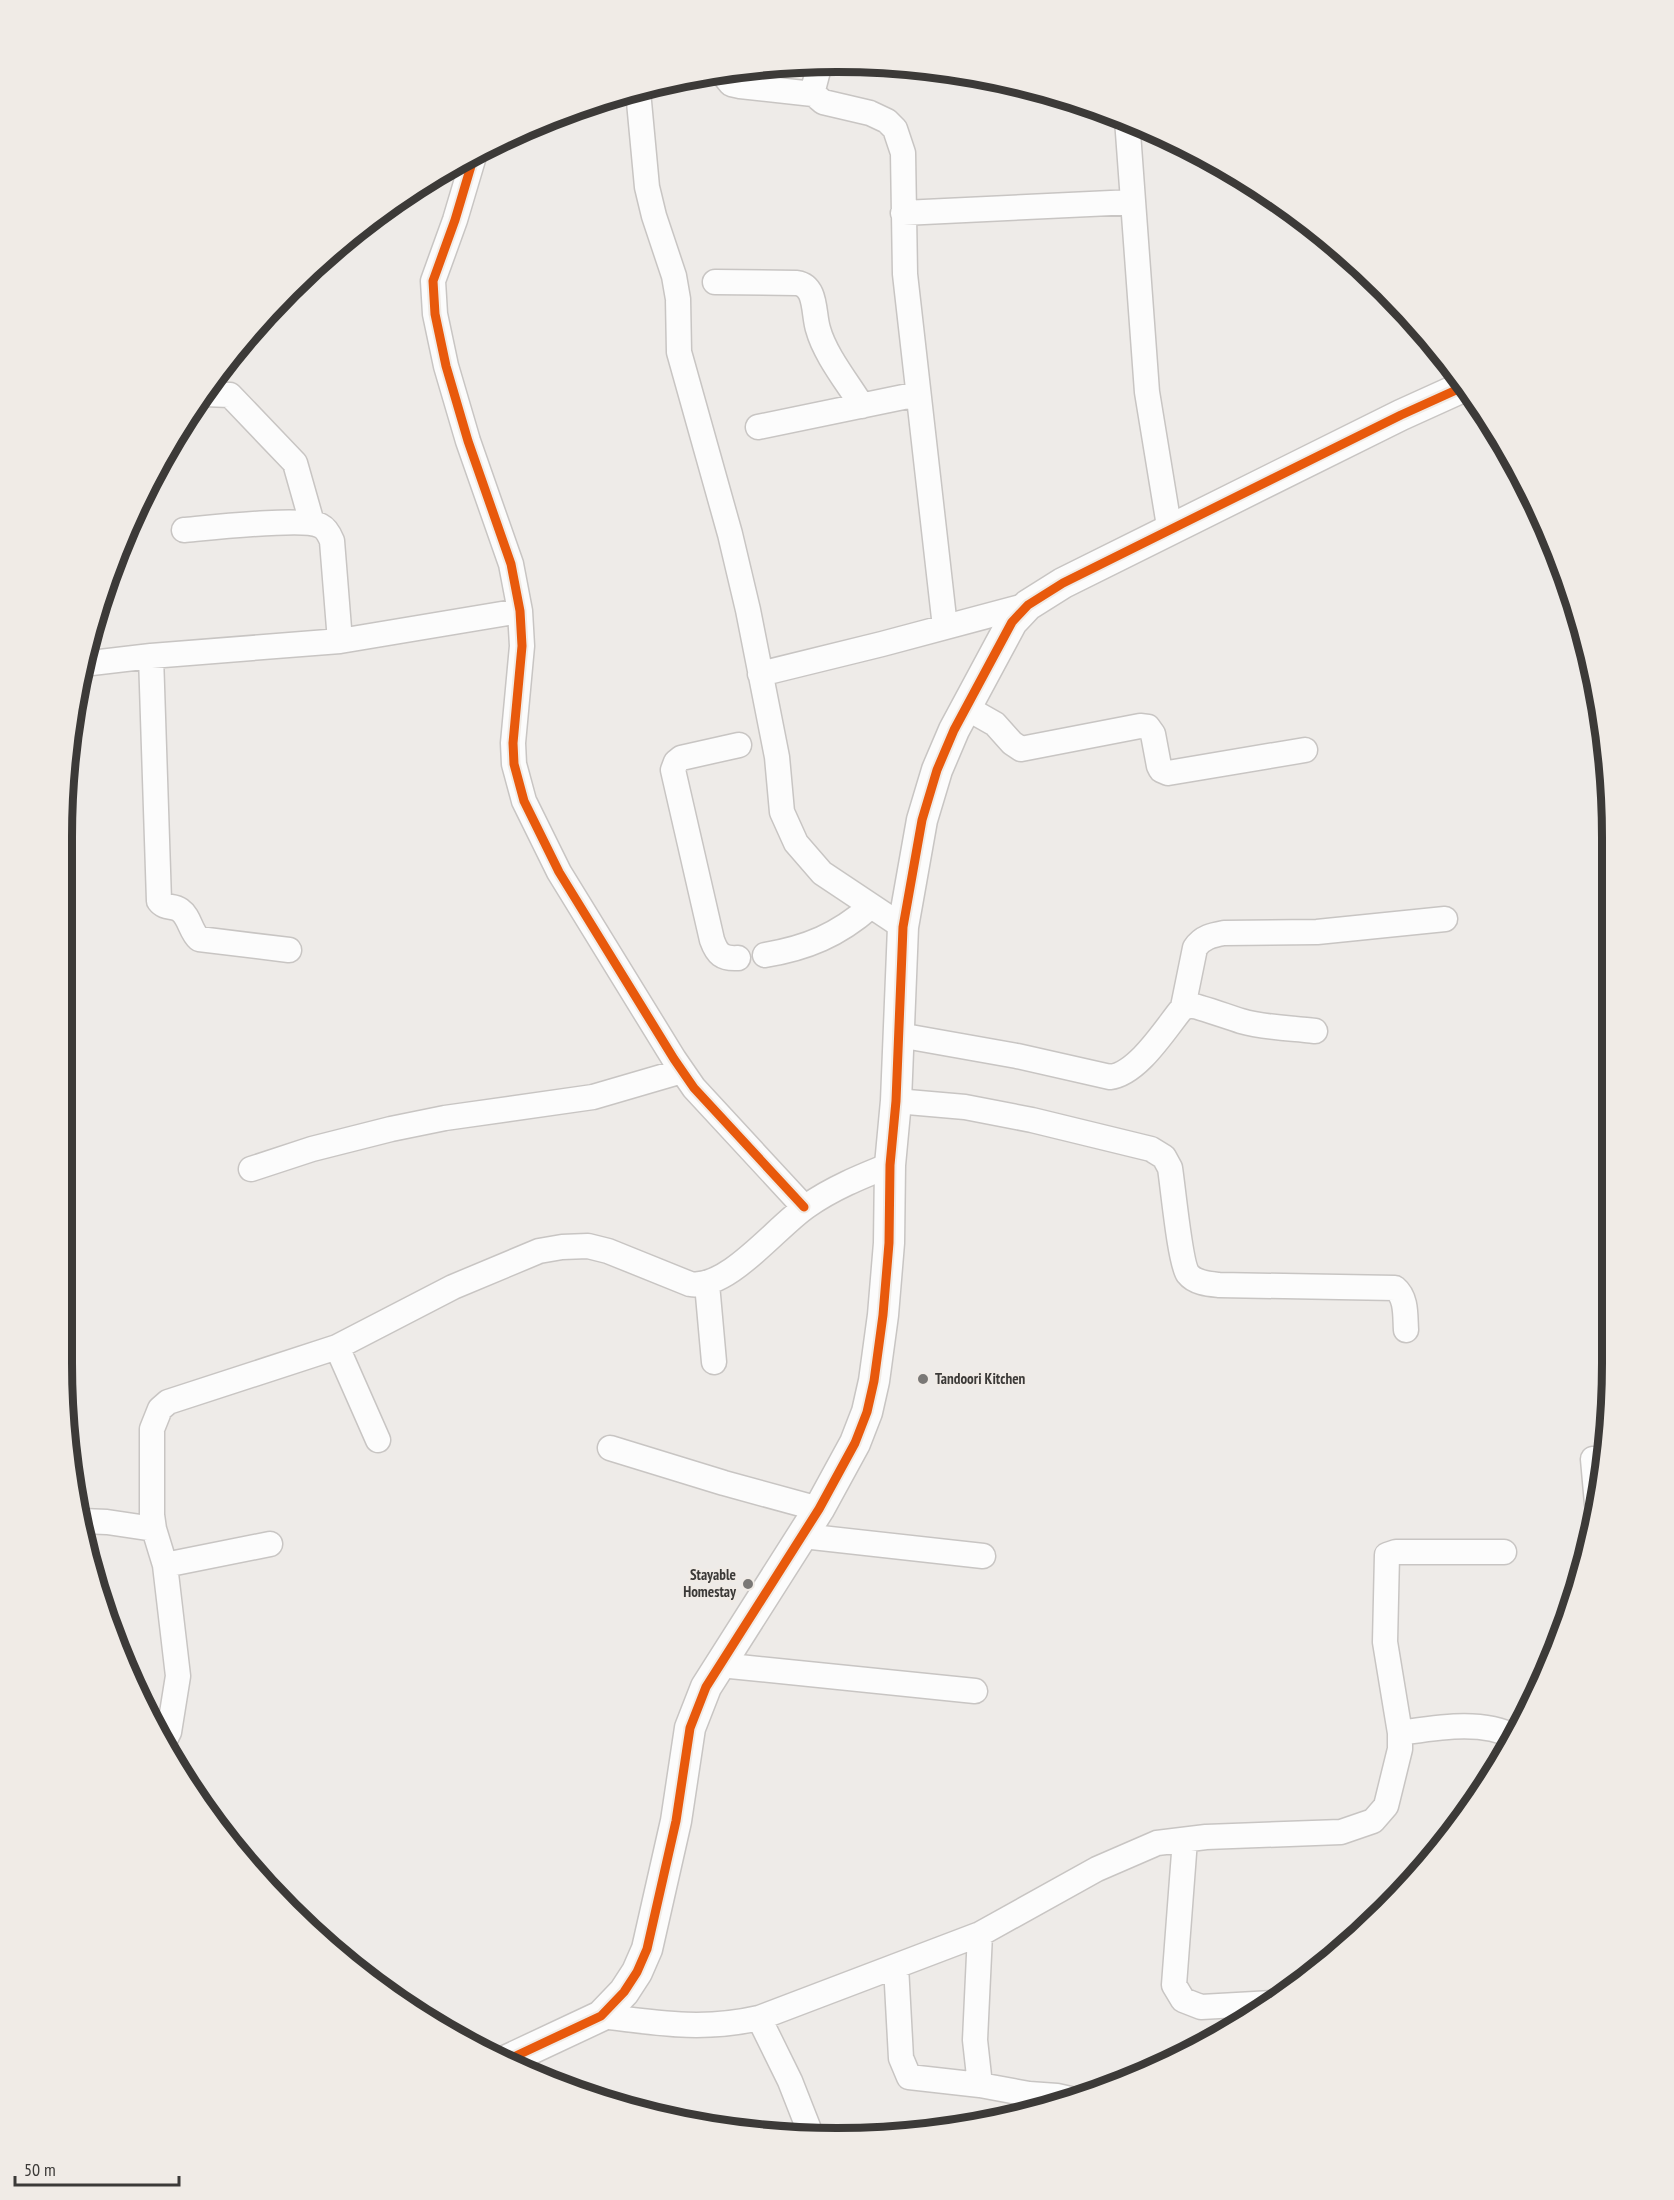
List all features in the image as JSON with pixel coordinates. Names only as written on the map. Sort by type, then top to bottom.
[{"type":"street","points":[[813,94],[818,73]]},
{"type":"street","points":[[726,81],[740,86],[813,94],[823,102],[870,113],[886,121],[900,137],[903,153],[905,273],[945,627]]},
{"type":"street","points":[[639,98],[647,188],[674,276],[678,299],[679,352],[730,534],[748,610],[777,757],[782,812],[796,843],[822,873],[903,927]]},
{"type":"street","points":[[1128,129],[1147,392],[1170,532]]},
{"type":"street","points":[[471,166],[433,281],[435,314],[446,366],[468,441],[511,564],[520,611],[522,646],[513,743],[514,764],[521,791],[559,872],[682,1071],[694,1088],[804,1207]]},
{"type":"street","points":[[903,213],[1132,202]]},
{"type":"street","points":[[715,282],[797,283],[807,286],[811,290],[822,342],[862,405]]},
{"type":"street","points":[[760,674],[1028,605],[1064,584],[1401,414],[1457,389]]},
{"type":"street","points":[[213,394],[230,395],[295,463],[312,524]]},
{"type":"street","points":[[758,427],[918,394]]},
{"type":"street","points":[[184,530],[275,523],[321,526],[332,541],[340,641]]},
{"type":"street","points":[[515,2056],[601,2016],[628,1986],[637,1972],[646,1949],[676,1821],[690,1728],[706,1687],[819,1509],[855,1443],[867,1412],[874,1382],[889,1243],[890,1166],[896,1101],[903,927],[917,843],[937,770],[966,707],[1012,622],[1028,605]]},
{"type":"street","points":[[93,663],[340,641],[520,611]]},
{"type":"street","points":[[151,656],[159,901],[166,907],[176,908],[183,912],[199,939],[289,950]]},
{"type":"street","points":[[966,707],[995,724],[1012,743],[1021,749],[1140,726],[1148,727],[1153,734],[1159,766],[1161,770],[1168,773],[1305,750]]},
{"type":"street","points":[[738,958],[721,956],[712,939],[673,770],[676,762],[681,758],[739,746]]},
{"type":"street","points":[[765,955],[788,952],[834,934],[870,907]]},
{"type":"street","points":[[899,1035],[1017,1056],[1102,1076],[1116,1076],[1124,1073],[1151,1047],[1183,1007],[1195,948],[1198,942],[1212,935],[1317,932],[1444,919]]},
{"type":"street","points":[[1183,1007],[1198,1006],[1261,1026],[1315,1031]]},
{"type":"street","points":[[251,1169],[312,1149],[391,1129],[445,1118],[593,1097],[682,1071]]},
{"type":"street","points":[[896,1101],[976,1109],[1151,1149],[1164,1157],[1170,1168],[1183,1255],[1188,1274],[1193,1279],[1219,1286],[1395,1288],[1401,1292],[1404,1301],[1406,1330]]},
{"type":"street","points":[[168,1734],[178,1676],[165,1565],[152,1515],[152,1429],[160,1409],[168,1402],[337,1347],[453,1287],[539,1251],[588,1246],[608,1251],[690,1284],[707,1284],[724,1276],[804,1207],[853,1179],[890,1166]]},
{"type":"street","points":[[707,1284],[714,1362]]},
{"type":"street","points":[[337,1347],[378,1440]]},
{"type":"street","points":[[610,1448],[819,1509]]},
{"type":"street","points":[[1593,1460],[1594,1470]]},
{"type":"street","points":[[89,1521],[154,1529]]},
{"type":"street","points":[[803,1536],[983,1556]]},
{"type":"street","points":[[165,1565],[270,1544]]},
{"type":"street","points":[[601,2016],[674,2025],[732,2025],[759,2018],[980,1934],[1097,1869],[1157,1844],[1185,1840],[1341,1832],[1373,1821],[1386,1806],[1400,1749],[1400,1733],[1385,1642],[1387,1555],[1396,1552],[1504,1552]]},
{"type":"street","points":[[720,1665],[975,1691]]},
{"type":"street","points":[[1400,1733],[1438,1728],[1487,1728],[1506,1734]]},
{"type":"street","points":[[1185,1840],[1174,1984],[1183,2000],[1201,2007],[1254,2004]]},
{"type":"street","points":[[980,1934],[975,2040],[980,2085]]},
{"type":"street","points":[[896,1966],[901,2058],[909,2077],[1055,2096]]},
{"type":"street","points":[[759,2018],[790,2081],[808,2127]]},
{"type":"cycle path","points":[[471,166],[433,281],[435,314],[446,366],[468,441],[511,564],[520,611],[522,646],[513,743],[514,764],[524,801],[559,872],[674,1059],[694,1088],[804,1207]]},
{"type":"cycle path","points":[[515,2056],[601,2016],[624,1992],[637,1972],[647,1949],[676,1821],[690,1728],[706,1687],[819,1509],[855,1443],[867,1412],[874,1381],[883,1315],[889,1243],[890,1165],[896,1101],[903,927],[922,820],[937,770],[954,730],[1012,622],[1028,605],[1063,583],[1401,415],[1457,390]]},
{"type":"place","name":"Tandoori Kitchen","points":[[923,1379]]},
{"type":"place","name":"Stayable Homestay","points":[[748,1584]]}]
